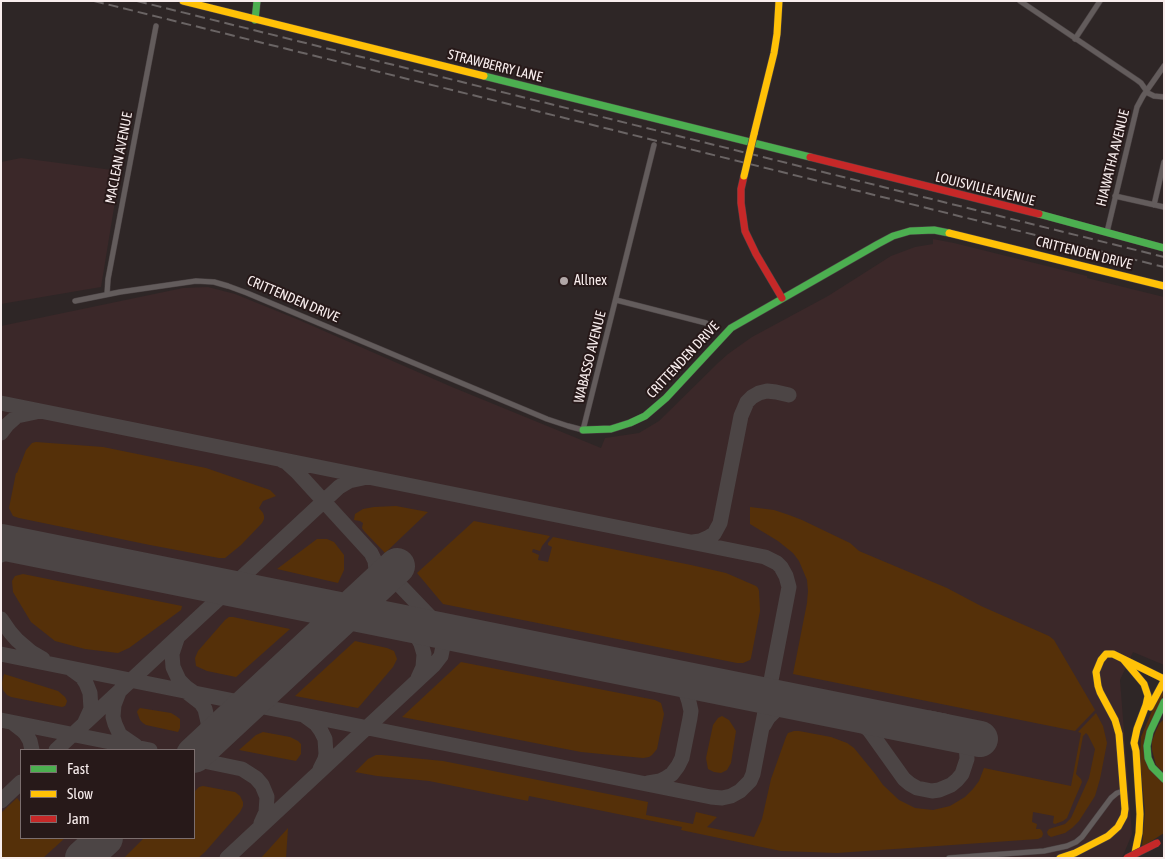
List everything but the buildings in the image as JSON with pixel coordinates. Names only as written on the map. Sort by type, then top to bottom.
[{"type":"main road","name":"STRAWBERRY LANE","points":[[183,1],[800,156]]},
{"type":"main road","points":[[255,20],[258,1]]},
{"type":"main road","points":[[779,1],[774,53],[744,176],[741,203],[745,231],[782,298]]},
{"type":"main road","name":"LOUISVILLE AVENUE","points":[[800,156],[1164,248]]},
{"type":"main road","name":"CRITTENDEN DRIVE","points":[[583,430],[611,429],[645,416],[666,398],[730,328],[893,236],[910,231],[934,230],[956,234],[1164,286]]},
{"type":"main road","points":[[1060,858],[1075,853],[1114,832],[1124,816],[1118,727],[1100,692],[1096,679],[1101,660],[1106,654],[1113,654],[1164,680],[1140,729],[1136,751]]},
{"type":"main road","points":[[1123,659],[1144,684],[1148,696],[1134,743],[1140,814],[1139,833],[1134,858]]},
{"type":"main road","points":[[1164,702],[1148,737],[1147,751],[1152,766],[1164,779]]},
{"type":"main road","points":[[1156,719],[1164,714]]},
{"type":"main road","points":[[1128,858],[1164,838]]},
{"type":"street","points":[[1020,1],[1137,80],[1146,91],[1152,95],[1164,97]]},
{"type":"street","points":[[1075,39],[1100,1]]},
{"type":"street","name":"MACLEAN AVENUE","points":[[107,294],[108,279],[156,26]]},
{"type":"street","name":"HIAWATHA AVENUE","points":[[1106,232],[1140,99],[1164,66]]},
{"type":"street","name":"WABASSO AVENUE","points":[[583,430],[654,145]]},
{"type":"street","points":[[1154,204],[1164,162]]},
{"type":"street","points":[[1115,196],[1164,207]]},
{"type":"street","name":"CRITTENDEN DRIVE","points":[[75,301],[178,282],[214,282],[256,296],[548,419],[583,430]]},
{"type":"street","points":[[616,300],[706,323]]},
{"type":"street","points":[[949,858],[1044,851],[1067,846],[1082,837],[1111,798],[1123,791]]},
{"type":"shaded area","points":[[21,158],[120,171],[101,287],[1,304],[1,162]]},
{"type":"shaded area","points":[[933,239],[954,243],[1164,297],[1164,665],[1133,652],[1120,680],[1132,834],[1122,858],[1,858],[1,326],[183,288],[208,287],[235,294],[299,320],[452,387],[601,448],[605,438],[639,433],[659,421],[719,362],[752,337],[828,296],[891,256],[915,247],[933,244]]},
{"type":"shaded area","points":[[32,443],[103,447],[206,468],[270,490],[276,496],[263,501],[259,508],[264,516],[262,523],[241,545],[225,558],[150,545],[19,518],[13,516],[9,508],[16,473],[26,450]]},
{"type":"shaded area","points":[[396,506],[428,512],[385,553],[364,531],[362,528],[363,523],[354,520],[355,514],[363,509]]},
{"type":"shaded area","points":[[750,507],[774,510],[802,520],[850,543],[859,551],[947,588],[981,606],[1049,636],[1054,640],[1095,710],[1075,731],[793,674],[807,603],[807,580],[799,561],[793,553],[778,541],[750,524]]},
{"type":"shaded area","points":[[474,521],[550,536],[540,551],[533,549],[532,552],[539,555],[538,560],[548,562],[552,547],[548,543],[553,537],[726,573],[756,586],[759,591],[760,611],[751,658],[743,663],[737,663],[443,604],[417,573]]},
{"type":"shaded area","points":[[317,539],[327,539],[334,542],[344,555],[344,570],[338,583],[277,569]]},
{"type":"shaded area","points":[[23,574],[182,606],[181,610],[129,648],[118,653],[85,649],[55,641],[31,622],[13,592],[12,581],[15,576]]},
{"type":"shaded area","points":[[229,617],[290,629],[236,677],[207,671],[196,666],[195,658],[198,651]]},
{"type":"shaded area","points":[[355,641],[394,651],[397,659],[393,667],[358,708],[295,696]]},
{"type":"shaded area","points":[[461,662],[655,700],[661,703],[664,714],[657,749],[649,757],[643,758],[581,752],[402,717]]},
{"type":"shaded area","points":[[4,674],[58,691],[67,701],[65,706],[62,707],[7,695],[3,690],[2,683]]},
{"type":"shaded area","points":[[1164,692],[1163,696],[1147,731],[1145,759],[1164,783],[1164,833],[1142,847],[1145,812],[1140,759],[1141,737],[1157,699]]},
{"type":"shaded area","points":[[140,708],[171,713],[176,716],[180,719],[178,732],[146,725],[140,720],[137,712]]},
{"type":"shaded area","points":[[1096,713],[1103,726],[1107,743],[1095,796],[1079,821],[1072,828],[1065,833],[1051,837],[1048,835],[1049,829],[1065,824],[1071,818],[1089,778],[1095,749],[1086,733],[1083,736],[1076,774],[1082,782],[1067,818],[1055,824],[1053,823],[1054,816],[1033,812],[1032,822],[1037,824],[1036,829],[1040,829],[1043,834],[1038,839],[837,853],[781,851],[681,830],[682,827],[529,796],[528,801],[429,781],[355,772],[368,759],[376,755],[443,761],[648,802],[646,815],[693,824],[696,812],[717,817],[707,827],[754,837],[762,819],[771,779],[788,733],[799,731],[831,737],[847,743],[854,748],[883,785],[899,800],[915,808],[933,810],[950,806],[965,797],[979,781],[984,768],[1071,786],[1081,733],[1078,732]]},
{"type":"shaded area","points":[[722,716],[729,720],[736,731],[731,763],[727,770],[721,773],[708,769],[706,758],[713,725]]},
{"type":"shaded area","points":[[1164,719],[1164,773],[1156,765],[1152,741],[1159,724]]},
{"type":"shaded area","points":[[263,732],[290,737],[298,741],[301,744],[301,754],[296,761],[239,750],[256,735]]},
{"type":"shaded area","points":[[203,786],[235,792],[243,802],[240,812],[205,852],[198,858],[124,858],[143,839],[195,839],[195,791]]},
{"type":"shaded area","points":[[17,798],[20,802],[20,839],[64,839],[43,858],[1,858],[1,813]]},
{"type":"shaded area","points":[[288,828],[286,858],[261,858]]},
{"type":"taxiway","points":[[693,542],[700,541],[714,534],[720,523],[741,416],[747,402],[759,393],[767,391],[789,395]]},
{"type":"taxiway","points":[[1,403],[765,557],[781,567],[789,587],[753,774],[750,781],[740,791],[722,798],[1,654]]},
{"type":"taxiway","points":[[1,433],[17,416],[36,412]]},
{"type":"taxiway","points":[[283,461],[297,472],[371,553],[375,561],[375,579],[371,587],[330,626]]},
{"type":"taxiway","points":[[57,749],[339,487],[349,481],[363,478]]},
{"type":"taxiway","points":[[1,538],[26,546]]},
{"type":"taxiway","points":[[1,555],[16,549],[26,549],[78,559]]},
{"type":"taxiway","points":[[227,858],[434,665],[441,656],[443,639],[436,623],[389,574]]},
{"type":"taxiway","points":[[361,616],[401,624],[415,633],[424,654],[423,667],[418,678]]},
{"type":"taxiway","points":[[1,619],[17,640],[43,659]]},
{"type":"taxiway","points":[[177,639],[172,654],[173,667],[179,680],[193,692]]},
{"type":"taxiway","points":[[614,665],[673,680],[686,693],[689,702],[690,718],[682,758],[678,766],[666,778],[648,783]]},
{"type":"taxiway","points":[[71,669],[82,677],[90,693],[91,709],[85,722]]},
{"type":"taxiway","points":[[119,692],[114,705],[113,717],[115,724],[120,735],[136,746]]},
{"type":"taxiway","points":[[188,693],[201,703],[205,709],[208,722],[208,731],[203,745],[195,752]]},
{"type":"taxiway","points":[[764,725],[777,709],[788,704],[801,703]]},
{"type":"taxiway","points":[[206,746],[244,711],[249,708],[259,707]]},
{"type":"taxiway","points":[[837,710],[855,718],[869,730],[904,779],[910,784],[917,788],[932,791],[951,785],[962,774],[967,759],[966,742],[959,730],[945,721],[930,718],[916,721],[909,725]]},
{"type":"taxiway","points":[[305,716],[316,724],[325,739],[326,754],[320,769]]},
{"type":"taxiway","points":[[1,720],[145,749]]},
{"type":"taxiway","points":[[13,723],[26,734],[32,749]]},
{"type":"taxiway","points":[[195,759],[242,769],[256,778],[262,785],[267,797],[266,812],[261,823]]},
{"type":"taxiway","points":[[1,801],[20,783]]},
{"type":"taxiway","points":[[90,858],[95,849],[105,839]]},
{"type":"runway","points":[[1,542],[980,739]]},
{"type":"runway","points":[[195,754],[397,566]]},
{"type":"runway","points":[[83,858],[104,839]]},
{"type":"railway","points":[[94,1],[1164,267]]},
{"type":"railway","points":[[137,1],[1164,257]]},
{"type":"traffic: fast","points":[[255,20],[257,1]]},
{"type":"traffic: fast","points":[[484,76],[810,157]]},
{"type":"traffic: fast","points":[[1039,214],[1164,248]]},
{"type":"traffic: fast","points":[[583,430],[611,429],[645,416],[666,398],[731,328],[878,244],[893,236],[910,231],[934,230],[949,233]]},
{"type":"traffic: fast","points":[[1164,702],[1150,732],[1147,746],[1148,758],[1152,767],[1164,779]]},
{"type":"traffic: slow","points":[[183,1],[484,76]]},
{"type":"traffic: slow","points":[[754,134],[774,53],[779,1]]},
{"type":"traffic: slow","points":[[744,176],[754,134]]},
{"type":"traffic: slow","points":[[949,233],[1164,286]]},
{"type":"traffic: slow","points":[[1060,858],[1075,853],[1108,836],[1118,827],[1124,816],[1119,734],[1115,720],[1098,686],[1096,672],[1101,660],[1106,654],[1113,654],[1164,679]]},
{"type":"traffic: slow","points":[[1123,659],[1144,684],[1148,696],[1134,743],[1140,814],[1139,833],[1134,858]]},
{"type":"traffic: slow","points":[[1150,707],[1164,681]]},
{"type":"traffic: jam","points":[[810,157],[1039,214]]},
{"type":"traffic: jam","points":[[744,176],[741,189],[741,203],[745,231],[782,298]]},
{"type":"traffic: jam","points":[[1127,858],[1157,843]]},
{"type":"place","name":"Allnex","points":[[564,281]]}]
